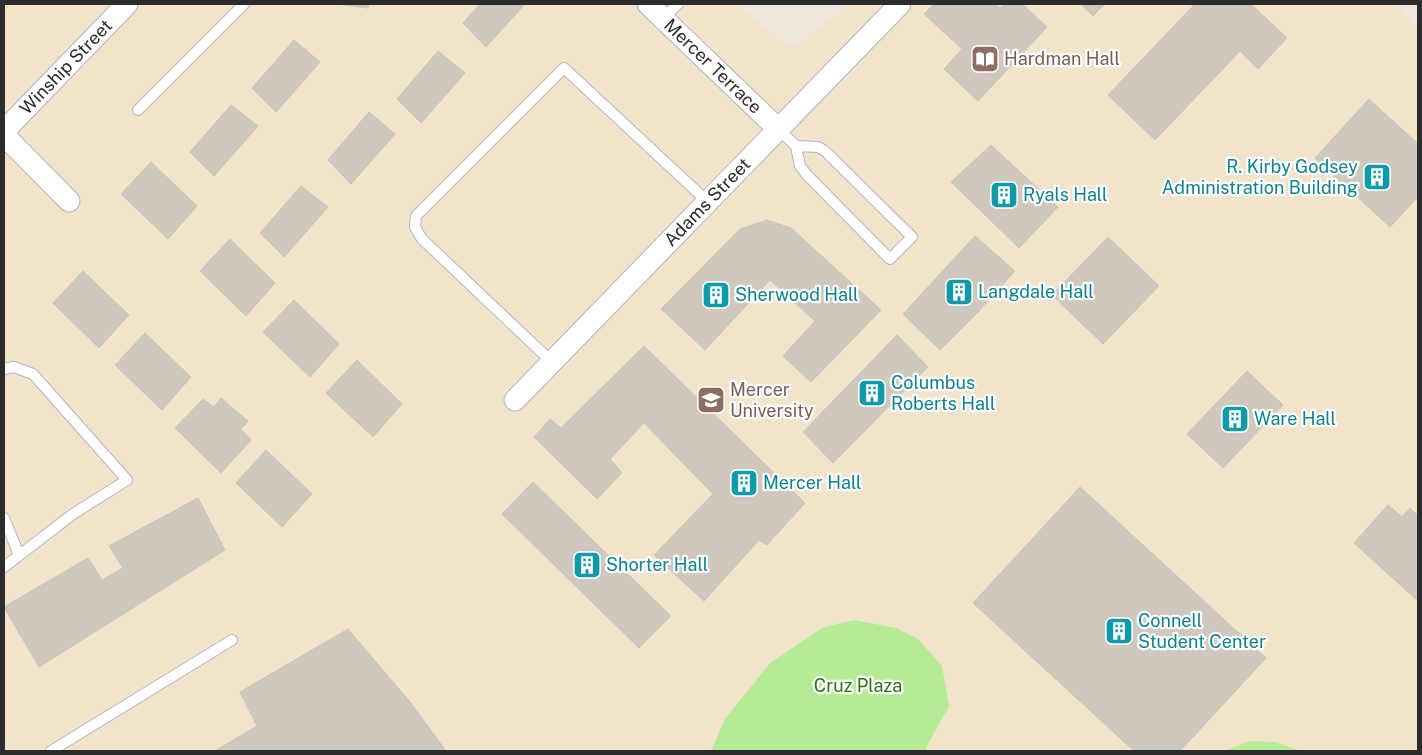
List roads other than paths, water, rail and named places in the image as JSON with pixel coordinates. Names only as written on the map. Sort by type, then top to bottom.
[{"type":"street","name":"Winship Street","points":[[4,131],[127,4]]},
{"type":"street","name":"Mercer Terrace","points":[[648,4],[671,11],[778,129]]},
{"type":"street","name":"Adams Street","points":[[515,400],[900,4]]},
{"type":"street","points":[[4,135],[69,201]]},
{"type":"lane","points":[[138,110],[244,4]]},
{"type":"lane","points":[[552,362],[422,239],[415,227],[416,216],[564,68],[708,202]]},
{"type":"lane","points":[[778,129],[796,146],[800,166],[806,175],[890,259],[912,237],[825,151],[818,147],[796,146]]},
{"type":"lane","points":[[4,369],[14,366],[33,374],[127,480],[73,514],[4,567]]},
{"type":"lane","points":[[4,518],[19,555]]},
{"type":"lane","points":[[51,751],[232,640]]},
{"type":"place","name":"Hardman Hall","points":[[985,59]]},
{"type":"place","name":"R. Kirby Godsey Administration Building","points":[[1377,177]]},
{"type":"place","name":"Ryals Hall","points":[[1004,195]]},
{"type":"place","name":"Langdale Hall","points":[[959,292]]},
{"type":"place","name":"Sherwood Hall","points":[[716,295]]},
{"type":"place","name":"Columbus Roberts Hall","points":[[872,393]]},
{"type":"place","name":"Mercer University","points":[[711,400]]},
{"type":"place","name":"Ware Hall","points":[[1235,419]]},
{"type":"place","name":"Mercer Hall","points":[[744,483]]},
{"type":"place","name":"Shorter Hall","points":[[587,565]]},
{"type":"place","name":"Connell Student Center","points":[[1119,631]]},
{"type":"park label","name":"Cruz Plaza","points":[[858,686]]}]
